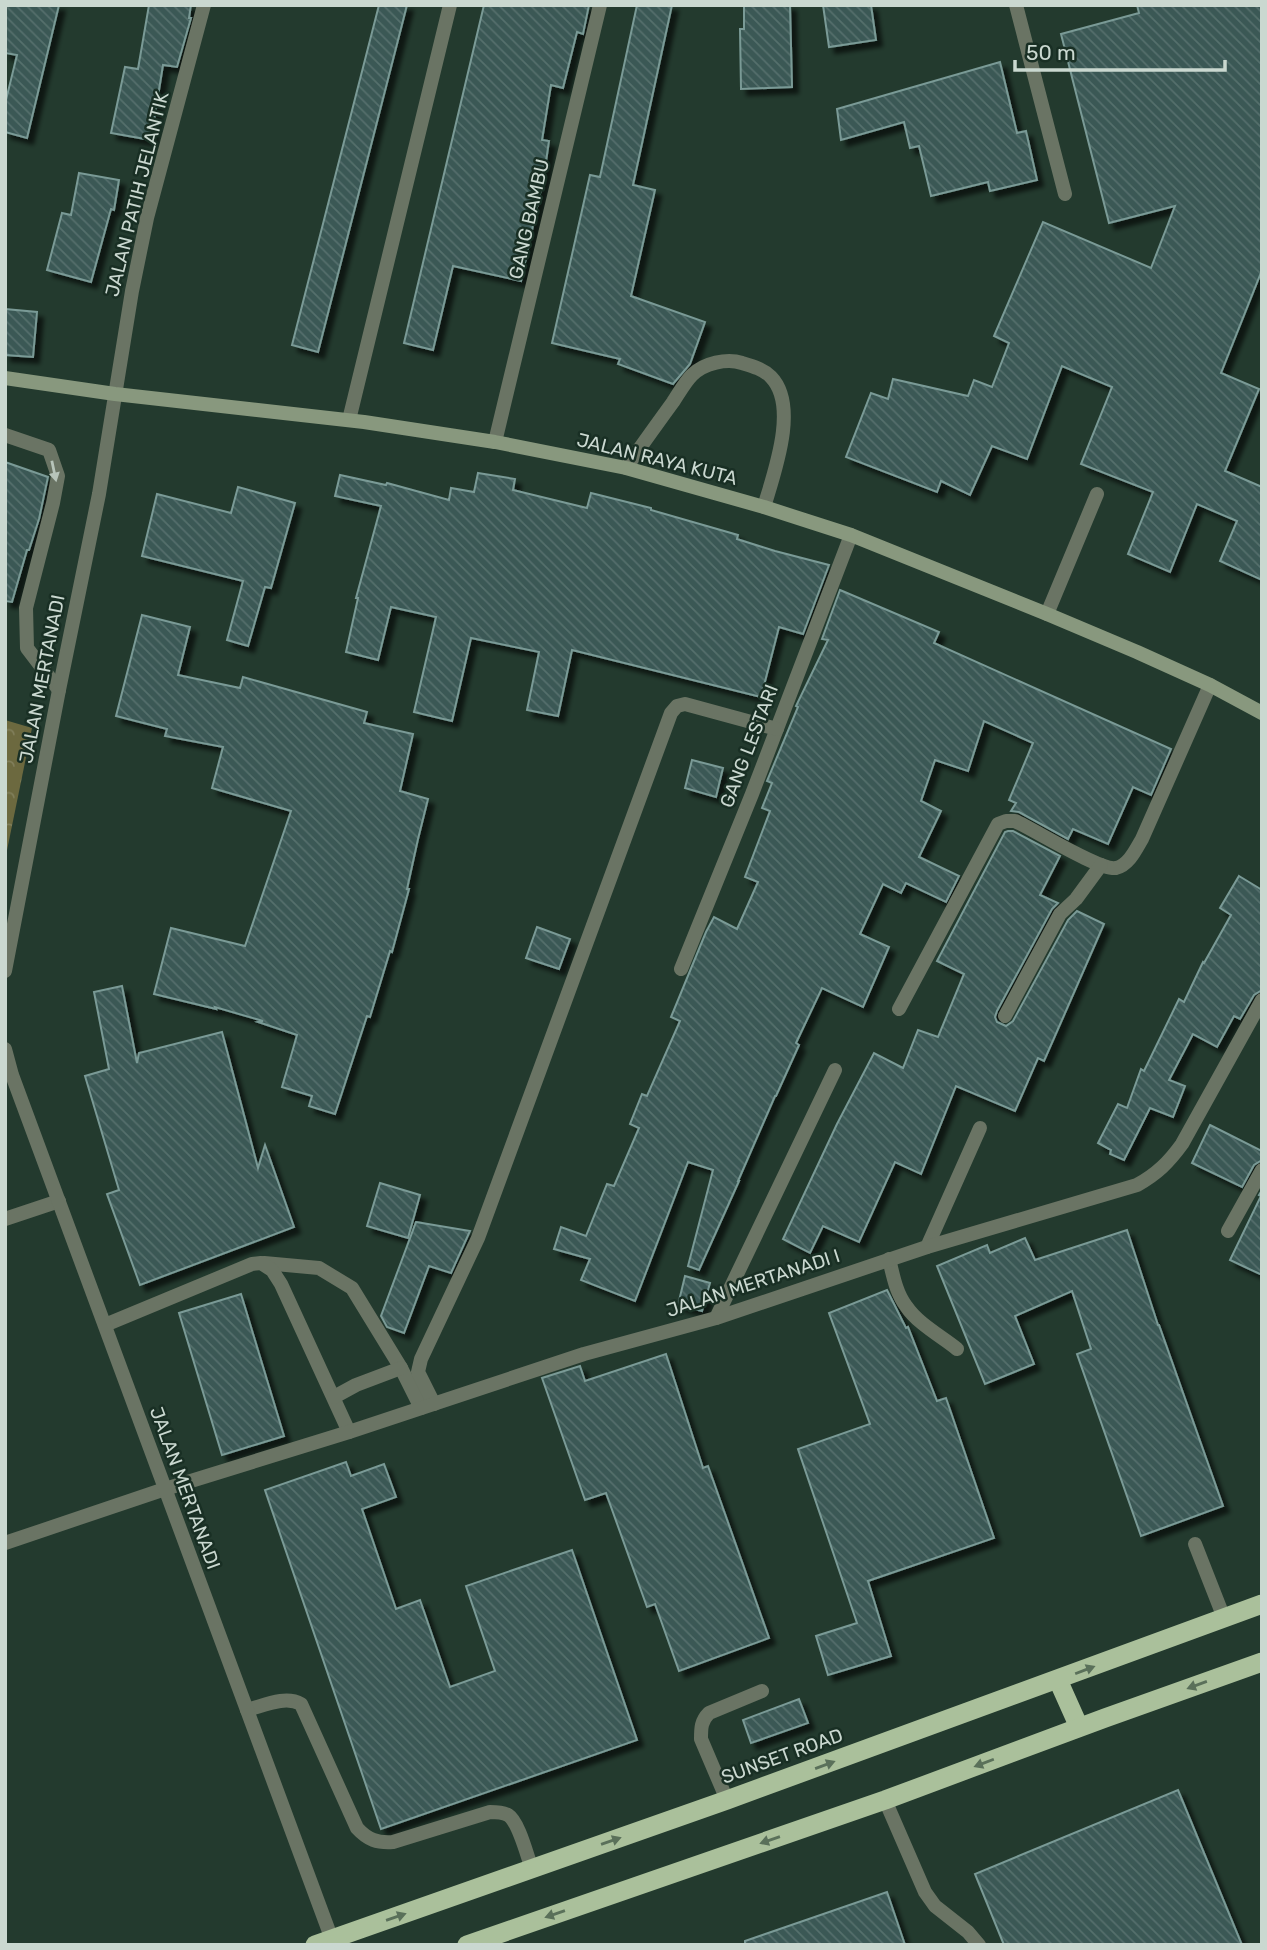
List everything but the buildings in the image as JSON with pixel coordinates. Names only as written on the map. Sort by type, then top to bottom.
[{"type":"highway","name":"SUNSET ROAD","points":[[327,1943],[1262,1604]]},
{"type":"highway","points":[[467,1945],[885,1800],[1079,1727],[1261,1664]]},
{"type":"highway","points":[[1058,1680],[1079,1727]]},
{"type":"main road","name":"JALAN RAYA KUTA","points":[[5,377],[115,394],[349,420],[495,442],[626,468],[851,535],[1048,614],[1210,685],[1262,713]]},
{"type":"street","name":"JALAN PATIH JELANTIK","points":[[115,394],[147,218],[204,5]]},
{"type":"street","points":[[349,420],[450,5]]},
{"type":"street","name":"GANG BAMBU","points":[[495,442],[600,5]]},
{"type":"street","points":[[1016,5],[1065,194]]},
{"type":"street","points":[[626,468],[693,374],[722,361],[735,361],[756,367],[770,375],[779,388],[783,402],[779,453],[764,507]]},
{"type":"street","name":"JALAN MERTANADI","points":[[5,971],[99,494],[115,394]]},
{"type":"street","points":[[5,435],[49,450],[58,477],[26,608],[27,648],[59,690]]},
{"type":"street","points":[[1048,614],[1097,494]]},
{"type":"street","name":"GANG LESTARI","points":[[681,969],[851,535]]},
{"type":"street","points":[[900,1009],[998,824],[1015,821],[1101,865],[1116,868],[1131,857],[1142,839],[1210,685]]},
{"type":"street","points":[[428,1406],[418,1372],[421,1359],[478,1238],[671,713],[677,706],[685,704],[777,729]]},
{"type":"street","points":[[1005,1016],[1060,914],[1076,899],[1101,865]]},
{"type":"street","name":"JALAN MERTANADI I","points":[[5,1543],[584,1354],[716,1318],[927,1247],[1138,1185],[1155,1175],[1182,1144],[1262,1000]]},
{"type":"street","name":"JALAN MERTANADI","points":[[5,1049],[9,1076],[105,1325],[247,1710],[327,1943]]},
{"type":"street","points":[[716,1318],[835,1070]]},
{"type":"street","points":[[927,1247],[980,1128]]},
{"type":"street","points":[[1228,1231],[1262,1170]]},
{"type":"street","points":[[5,1219],[58,1201]]},
{"type":"street","points":[[889,1259],[898,1292],[906,1307],[957,1349]]},
{"type":"street","points":[[105,1325],[252,1265],[261,1263],[319,1268],[352,1288],[401,1368],[428,1406]]},
{"type":"street","points":[[261,1263],[272,1270],[281,1284],[349,1432]]},
{"type":"street","points":[[334,1397],[356,1385],[401,1368]]},
{"type":"street","points":[[1195,1544],[1224,1618]]},
{"type":"street","points":[[727,1800],[701,1739],[703,1719],[709,1713],[762,1691]]},
{"type":"street","points":[[247,1710],[286,1700],[294,1700],[300,1704],[357,1828],[366,1839],[380,1843],[393,1842],[490,1812],[500,1812],[510,1816],[516,1824],[532,1869]]},
{"type":"street","points":[[885,1800],[925,1892],[935,1906],[968,1932],[979,1945]]},
{"type":"green space","points":[[5,720],[32,728],[5,860]]}]
